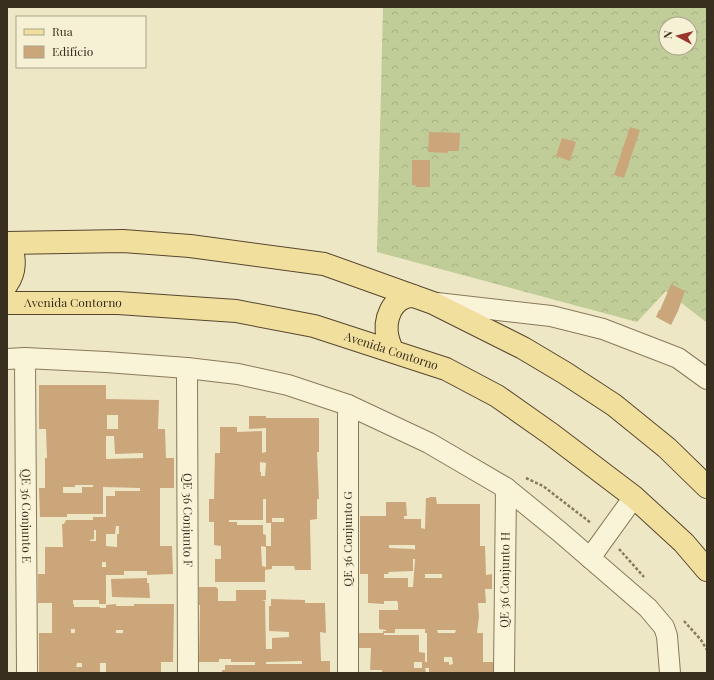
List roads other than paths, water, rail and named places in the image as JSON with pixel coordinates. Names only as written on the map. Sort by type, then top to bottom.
[{"type":"main road","points":[[7,284],[12,277],[14,266],[14,255],[9,243],[123,241],[190,246],[324,264],[423,299],[522,348],[565,373],[608,401],[668,448],[707,487]]},
{"type":"main road","points":[[392,351],[386,329],[389,314],[395,304],[405,296],[423,299]]},
{"type":"main road","name":"Avenida Contorno","points":[[7,303],[118,303],[236,311],[314,326],[446,368],[496,396],[551,434],[634,497],[684,543],[707,570]]},
{"type":"street","points":[[423,299],[551,316],[603,328],[678,358],[707,379]]},
{"type":"street","points":[[16,359],[187,368],[238,374],[288,385],[348,405],[429,443],[506,488],[640,600],[664,627],[669,647],[670,673]]},
{"type":"street","name":"QE 36 Conjunto E","points":[[16,359],[27,673]]},
{"type":"street","name":"QE 36 Conjunto F","points":[[187,368],[188,673]]},
{"type":"street","name":"QE 36 Conjunto G","points":[[348,405],[348,673]]},
{"type":"street","name":"QE 36 Conjunto H","points":[[504,673],[506,488]]},
{"type":"street","points":[[590,558],[634,497]]}]
